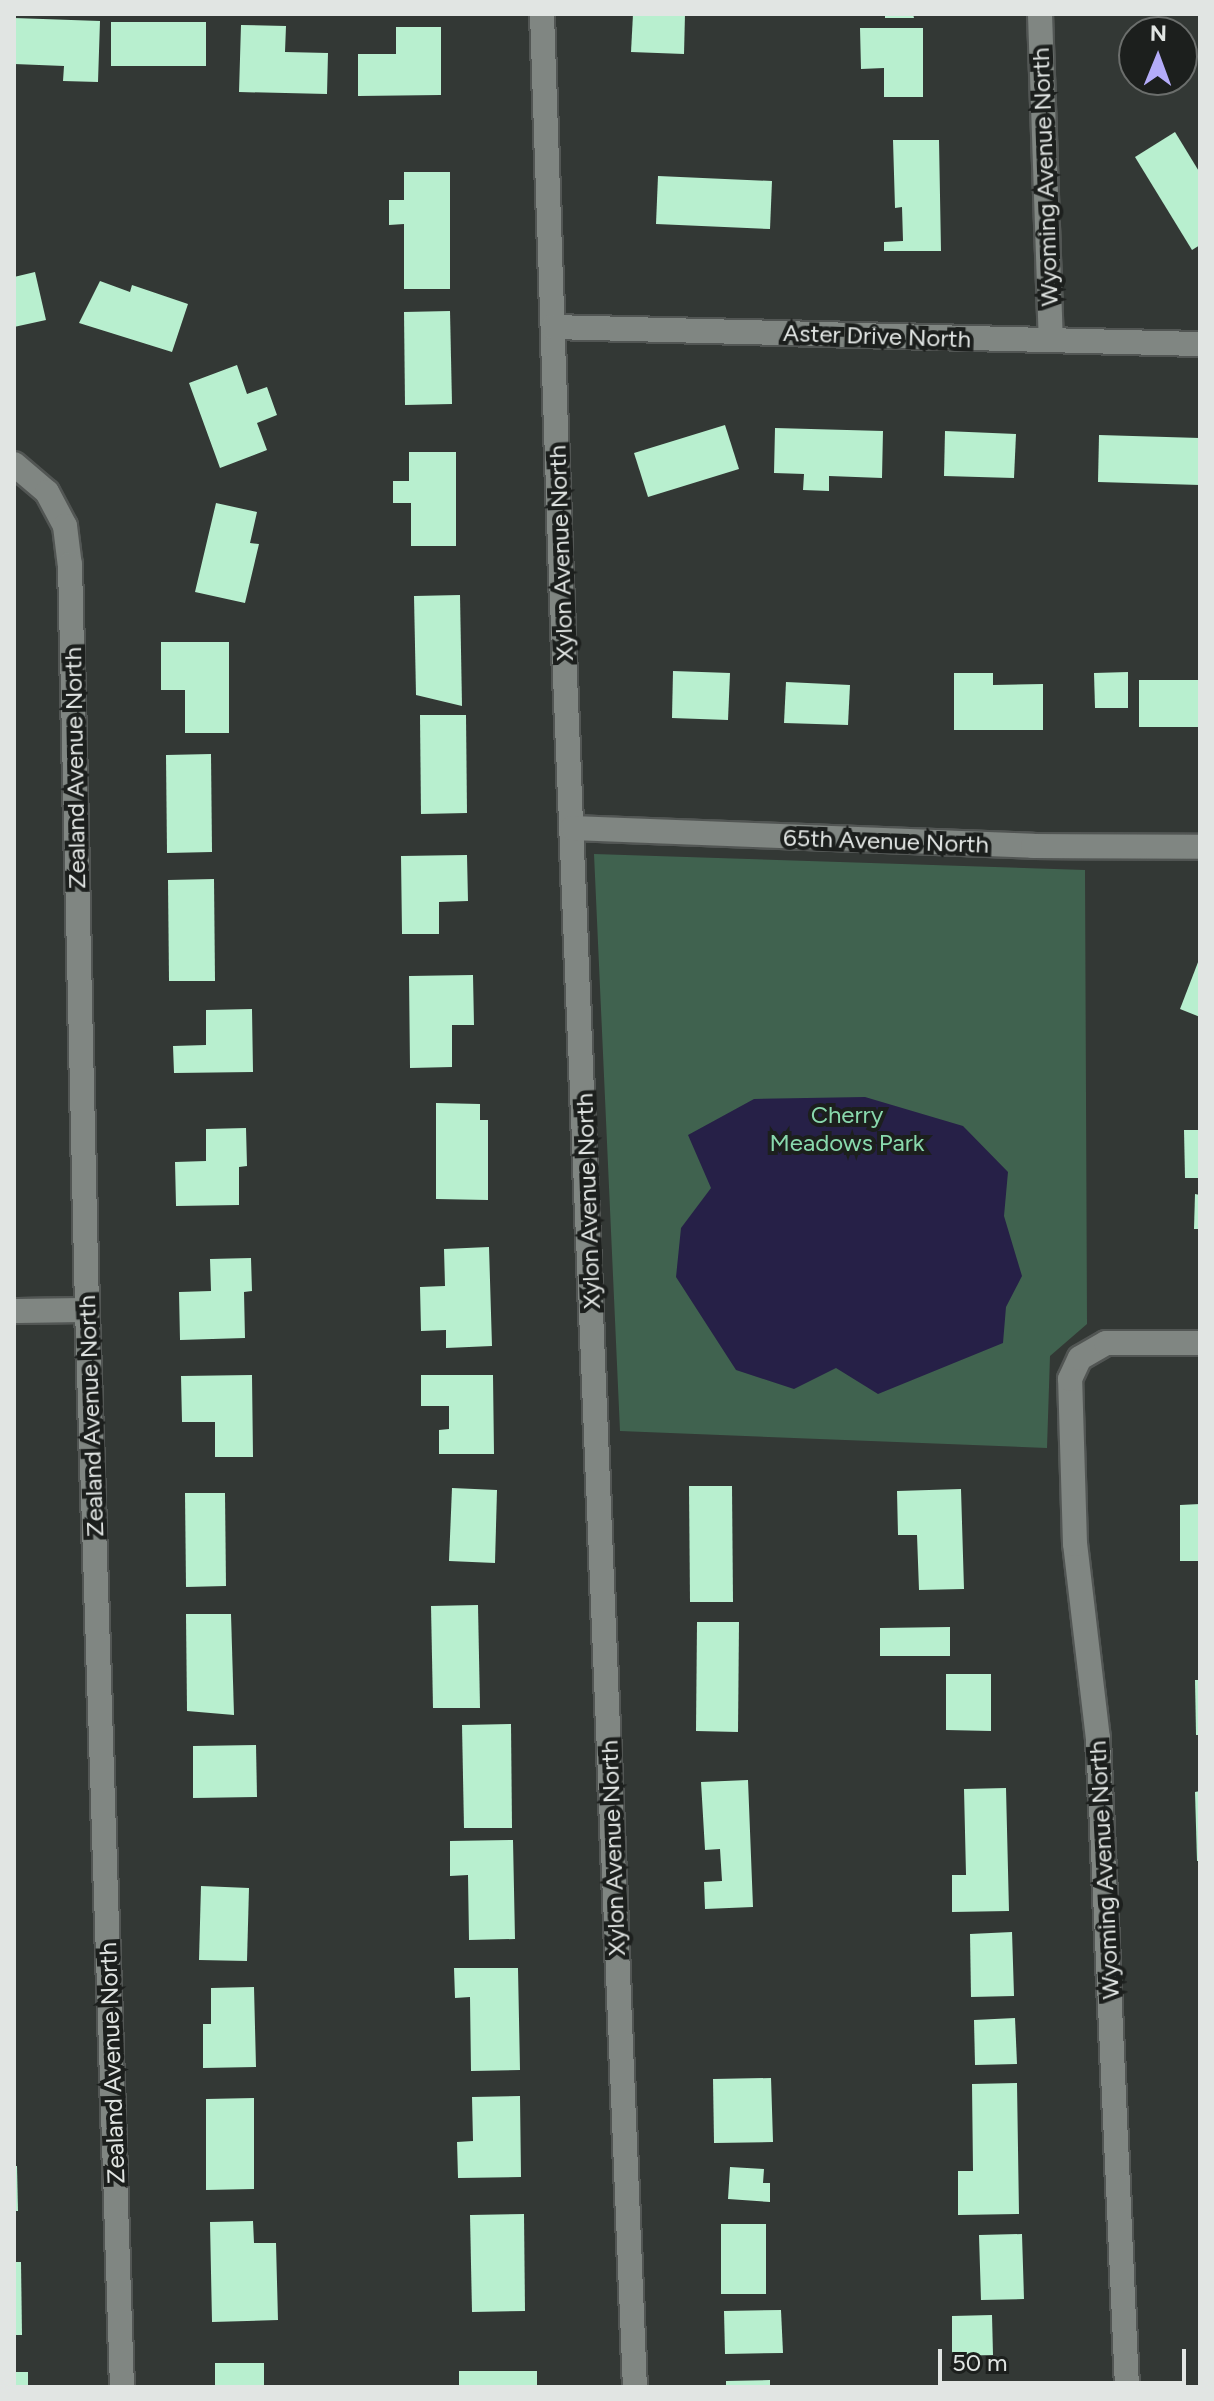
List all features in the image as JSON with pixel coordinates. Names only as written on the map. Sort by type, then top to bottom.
[{"type":"street","name":"Xylon Avenue North","points":[[542,14],[635,2387]]},
{"type":"street","name":"Wyoming Avenue North","points":[[1040,14],[1051,340]]},
{"type":"street","name":"Aster Drive North","points":[[553,327],[1200,344]]},
{"type":"street","name":"Zealand Avenue North","points":[[14,464],[47,492],[65,526],[70,564],[87,1310],[122,2387]]},
{"type":"street","name":"65th Avenue North","points":[[572,828],[1033,846],[1200,847]]},
{"type":"street","points":[[14,1311],[87,1310]]},
{"type":"street","name":"Wyoming Avenue North","points":[[1127,2387],[1098,1739],[1075,1544],[1070,1379],[1080,1358],[1106,1343],[1200,1343]]},
{"type":"green space","name":"Cherry Meadows Park","points":[[594,854],[1085,870],[1087,1324],[1050,1356],[1047,1448],[620,1431]]},
{"type":"shaded area","points":[[865,1097],[963,1126],[1008,1172],[1004,1216],[1022,1276],[1006,1307],[1003,1343],[878,1394],[836,1368],[794,1389],[736,1370],[676,1277],[681,1228],[711,1188],[688,1135],[754,1099]]},
{"type":"building","points":[[633,14],[685,14],[684,54],[631,52]]},
{"type":"building","points":[[885,14],[913,14],[914,18],[885,18]]},
{"type":"building","points":[[14,18],[100,21],[98,82],[63,81],[64,66],[14,64]]},
{"type":"building","points":[[111,22],[206,22],[206,66],[111,66]]},
{"type":"building","points":[[241,25],[286,26],[285,52],[328,53],[327,94],[239,92]]},
{"type":"building","points":[[396,27],[441,27],[441,95],[358,96],[358,54],[396,54]]},
{"type":"building","points":[[860,28],[923,28],[923,97],[884,97],[884,68],[861,69]]},
{"type":"building","points":[[1175,132],[1200,173],[1200,245],[1192,250],[1135,157]]},
{"type":"building","points":[[893,140],[939,140],[941,251],[884,251],[884,242],[903,241],[902,207],[895,208]]},
{"type":"building","points":[[404,172],[450,172],[450,289],[404,289],[404,224],[389,225],[389,200],[404,200]]},
{"type":"building","points":[[658,176],[772,181],[770,229],[656,224]]},
{"type":"building","points":[[35,272],[46,320],[14,327],[14,277]]},
{"type":"building","points":[[100,281],[130,292],[132,285],[188,304],[172,352],[79,323]]},
{"type":"building","points":[[450,311],[452,404],[405,405],[404,312]]},
{"type":"building","points":[[237,365],[247,394],[267,387],[277,415],[257,423],[267,450],[220,468],[189,383]]},
{"type":"building","points":[[725,425],[739,469],[648,497],[634,453]]},
{"type":"building","points":[[775,428],[883,431],[882,478],[829,476],[829,491],[803,490],[804,474],[774,473]]},
{"type":"building","points":[[945,431],[1016,434],[1014,478],[944,476]]},
{"type":"building","points":[[1099,435],[1200,438],[1200,485],[1098,482]]},
{"type":"building","points":[[409,452],[456,452],[456,546],[411,546],[411,503],[393,503],[393,481],[409,481]]},
{"type":"building","points":[[216,503],[257,512],[250,543],[259,544],[245,603],[195,592]]},
{"type":"building","points":[[460,595],[462,706],[416,695],[414,596]]},
{"type":"building","points":[[161,642],[229,642],[229,733],[185,733],[185,690],[161,690]]},
{"type":"building","points":[[673,671],[730,673],[728,720],[672,718]]},
{"type":"building","points":[[1128,672],[1128,708],[1095,708],[1094,673]]},
{"type":"building","points":[[954,673],[993,673],[993,685],[1043,684],[1043,730],[954,730]]},
{"type":"building","points":[[1139,680],[1200,680],[1200,727],[1139,727]]},
{"type":"building","points":[[786,682],[850,685],[848,725],[784,723]]},
{"type":"building","points":[[420,715],[466,715],[467,813],[421,814]]},
{"type":"building","points":[[211,754],[212,852],[167,853],[166,755]]},
{"type":"building","points":[[467,855],[468,901],[439,902],[439,934],[402,934],[401,856]]},
{"type":"building","points":[[214,879],[215,981],[169,981],[168,880]]},
{"type":"building","points":[[1200,957],[1200,1017],[1180,1009]]},
{"type":"building","points":[[473,975],[474,1025],[452,1025],[452,1067],[410,1068],[409,976]]},
{"type":"building","points":[[252,1009],[253,1072],[174,1073],[173,1046],[206,1045],[206,1010]]},
{"type":"building","points":[[436,1103],[480,1104],[480,1120],[488,1120],[488,1200],[436,1199]]},
{"type":"building","points":[[246,1128],[247,1166],[239,1167],[239,1205],[176,1206],[175,1162],[206,1161],[206,1129]]},
{"type":"building","points":[[1184,1130],[1200,1130],[1200,1178],[1185,1178]]},
{"type":"building","points":[[1195,1194],[1200,1195],[1200,1229],[1194,1229]]},
{"type":"building","points":[[489,1247],[492,1346],[446,1348],[446,1330],[421,1331],[420,1287],[445,1286],[444,1249]]},
{"type":"building","points":[[251,1258],[252,1291],[244,1292],[245,1338],[180,1340],[179,1292],[211,1291],[210,1259]]},
{"type":"building","points":[[252,1375],[253,1457],[215,1457],[215,1422],[182,1422],[181,1376]]},
{"type":"building","points":[[421,1375],[493,1375],[494,1454],[439,1454],[439,1430],[449,1429],[449,1406],[421,1406]]},
{"type":"building","points":[[689,1486],[732,1486],[733,1602],[690,1602]]},
{"type":"building","points":[[452,1488],[497,1490],[495,1563],[449,1561]]},
{"type":"building","points":[[961,1489],[964,1589],[919,1590],[917,1535],[898,1535],[897,1491]]},
{"type":"building","points":[[185,1493],[225,1493],[226,1586],[186,1587]]},
{"type":"building","points":[[1200,1504],[1200,1561],[1180,1561],[1180,1505]]},
{"type":"building","points":[[478,1605],[480,1708],[433,1708],[431,1606]]},
{"type":"building","points":[[186,1614],[231,1614],[234,1715],[187,1711]]},
{"type":"building","points":[[697,1622],[739,1622],[738,1732],[696,1731]]},
{"type":"building","points":[[950,1627],[950,1656],[880,1656],[880,1628]]},
{"type":"building","points":[[946,1674],[991,1674],[991,1731],[946,1730]]},
{"type":"building","points":[[1195,1680],[1200,1680],[1200,1735],[1196,1735]]},
{"type":"building","points":[[511,1724],[512,1828],[464,1828],[462,1725]]},
{"type":"building","points":[[256,1745],[257,1797],[193,1798],[193,1746]]},
{"type":"building","points":[[748,1780],[753,1907],[705,1909],[704,1882],[722,1881],[720,1849],[705,1850],[701,1782]]},
{"type":"building","points":[[1006,1788],[1009,1911],[952,1912],[952,1875],[966,1875],[964,1789]]},
{"type":"building","points":[[1200,1791],[1200,1861],[1197,1861],[1195,1792]]},
{"type":"building","points":[[513,1840],[515,1939],[469,1940],[468,1875],[450,1876],[450,1841]]},
{"type":"building","points":[[201,1886],[249,1888],[247,1961],[199,1960]]},
{"type":"building","points":[[1012,1932],[1014,1996],[971,1997],[970,1934]]},
{"type":"building","points":[[454,1968],[518,1968],[520,2070],[471,2071],[470,1997],[455,1998]]},
{"type":"building","points":[[254,1987],[256,2067],[203,2068],[203,2024],[211,2024],[211,1988]]},
{"type":"building","points":[[1015,2018],[1017,2064],[975,2065],[974,2020]]},
{"type":"building","points":[[771,2078],[773,2142],[714,2143],[713,2079]]},
{"type":"building","points":[[1017,2083],[1019,2214],[958,2215],[958,2171],[973,2171],[972,2084]]},
{"type":"building","points":[[520,2096],[521,2177],[458,2178],[457,2142],[473,2141],[472,2097]]},
{"type":"building","points":[[254,2098],[254,2189],[206,2190],[206,2099]]},
{"type":"building","points":[[14,2166],[17,2166],[18,2211],[14,2211]]},
{"type":"building","points":[[730,2167],[764,2169],[763,2183],[770,2183],[770,2202],[728,2199]]},
{"type":"building","points":[[524,2214],[525,2311],[472,2312],[470,2215]]},
{"type":"building","points":[[253,2221],[254,2243],[276,2243],[278,2320],[212,2322],[210,2222]]},
{"type":"building","points":[[721,2224],[766,2224],[766,2294],[721,2294]]},
{"type":"building","points":[[1022,2234],[1024,2299],[981,2300],[979,2235]]},
{"type":"building","points":[[14,2262],[21,2262],[22,2335],[14,2335]]},
{"type":"building","points":[[781,2310],[783,2353],[725,2354],[724,2311]]},
{"type":"building","points":[[992,2315],[993,2355],[952,2356],[952,2316]]},
{"type":"building","points":[[215,2363],[264,2363],[264,2387],[215,2387]]},
{"type":"building","points":[[459,2371],[537,2371],[537,2387],[459,2387]]},
{"type":"building","points":[[14,2372],[28,2372],[28,2387],[14,2387]]},
{"type":"building","points":[[770,2380],[770,2387],[726,2387],[726,2381]]}]
